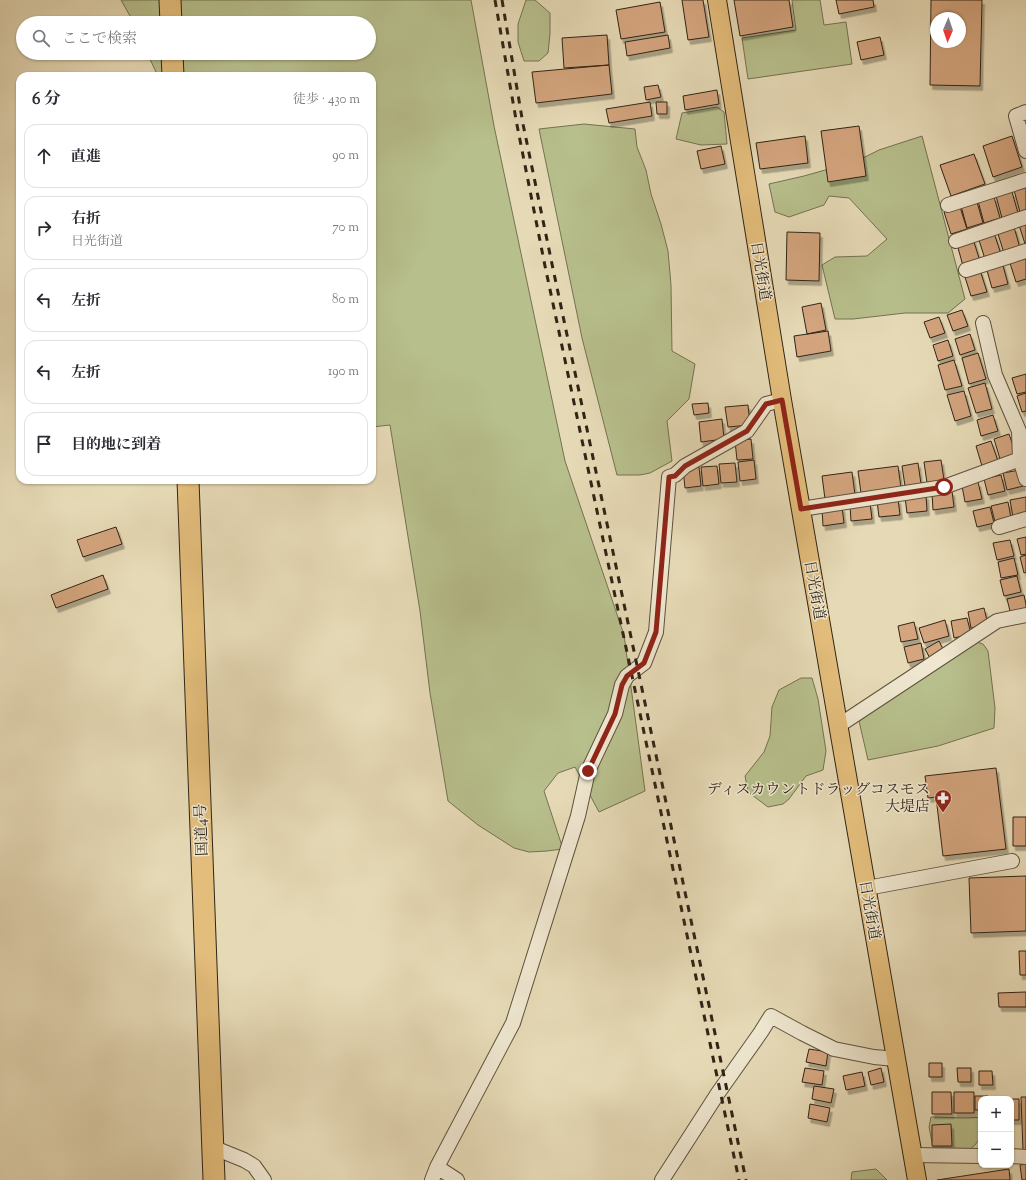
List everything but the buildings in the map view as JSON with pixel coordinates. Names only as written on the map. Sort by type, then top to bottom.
[{"type":"highway","points":[[170,0],[171,16]]},
{"type":"highway","points":[[172,60],[173,72]]},
{"type":"highway","name":"国道4号","points":[[188,484],[214,1180]]},
{"type":"main road","name":"日光街道","points":[[717,0],[782,400],[917,1180]]},
{"type":"street","points":[[1025,145],[1016,116],[1026,112]]},
{"type":"street","points":[[948,205],[1026,180]]},
{"type":"street","points":[[956,241],[1026,217]]},
{"type":"street","points":[[966,270],[1026,251]]},
{"type":"street","points":[[983,323],[995,374],[1019,431],[1026,479]]},
{"type":"street","points":[[432,1180],[513,1023],[578,816],[588,771],[615,714],[622,685],[627,676],[644,663],[656,632],[669,477],[675,476],[685,466],[747,431],[766,404],[782,400]]},
{"type":"street","points":[[801,509],[944,487],[1023,458]]},
{"type":"street","points":[[999,527],[1026,519]]},
{"type":"street","points":[[838,726],[997,621],[1026,615]]},
{"type":"street","points":[[867,888],[1012,861]]},
{"type":"street","points":[[662,1180],[718,1093],[762,1032],[770,1016],[834,1049],[874,1057],[896,1059]]},
{"type":"street","points":[[212,1147],[244,1160],[254,1166],[264,1180]]},
{"type":"street","points":[[913,1155],[978,1156]]},
{"type":"street","points":[[1014,1156],[1026,1157]]},
{"type":"street","points":[[438,1167],[457,1180]]},
{"type":"green space","points":[[121,0],[471,0],[494,126],[565,461],[624,635],[645,791],[599,812],[575,767],[558,773],[544,791],[563,849],[529,852],[514,848],[478,825],[448,801],[430,693],[420,611],[390,425],[376,427],[376,72],[156,72],[150,60],[376,60],[376,16],[130,16]]},
{"type":"green space","points":[[526,0],[535,0],[550,13],[548,53],[539,61],[524,61],[518,42],[518,24]]},
{"type":"green space","points":[[792,0],[820,0],[824,25],[846,22],[852,64],[748,79],[742,38],[796,30]]},
{"type":"green space","points":[[717,107],[724,112],[727,144],[701,145],[676,139],[682,113]]},
{"type":"green space","points":[[584,124],[635,129],[637,147],[646,170],[651,194],[668,251],[671,285],[672,351],[695,364],[689,399],[667,421],[672,461],[650,473],[640,475],[617,475],[582,338],[539,129]]},
{"type":"green space","points":[[922,136],[965,299],[948,313],[905,313],[853,319],[835,319],[822,265],[835,257],[867,256],[887,239],[849,198],[829,196],[824,205],[789,217],[775,212],[769,184],[857,161],[879,150]]},
{"type":"green space","points":[[973,641],[983,644],[988,651],[995,708],[994,728],[938,746],[868,760],[859,721]]},
{"type":"green space","points":[[801,678],[812,678],[818,699],[826,751],[823,770],[806,776],[789,799],[783,804],[768,807],[748,792],[745,776],[764,752],[770,736],[772,707],[779,690]]},
{"type":"green space","points":[[931,1117],[978,1117],[978,1141],[968,1151],[934,1152],[929,1127]]},
{"type":"green space","points":[[876,1169],[887,1180],[851,1180],[852,1172]]},
{"type":"railway","points":[[495,0],[517,125],[545,266],[739,1180]]},
{"type":"railway","points":[[502,0],[523,124],[746,1180]]},
{"type":"place","name":"ディスカウントドラッグコスモス 大堤店","points":[[943,813]]},
{"type":"route","points":[[588,771],[615,714],[622,685],[627,676],[644,663],[656,632],[669,477],[675,476],[685,466],[747,431],[766,404],[782,400],[801,509],[944,487]]}]
